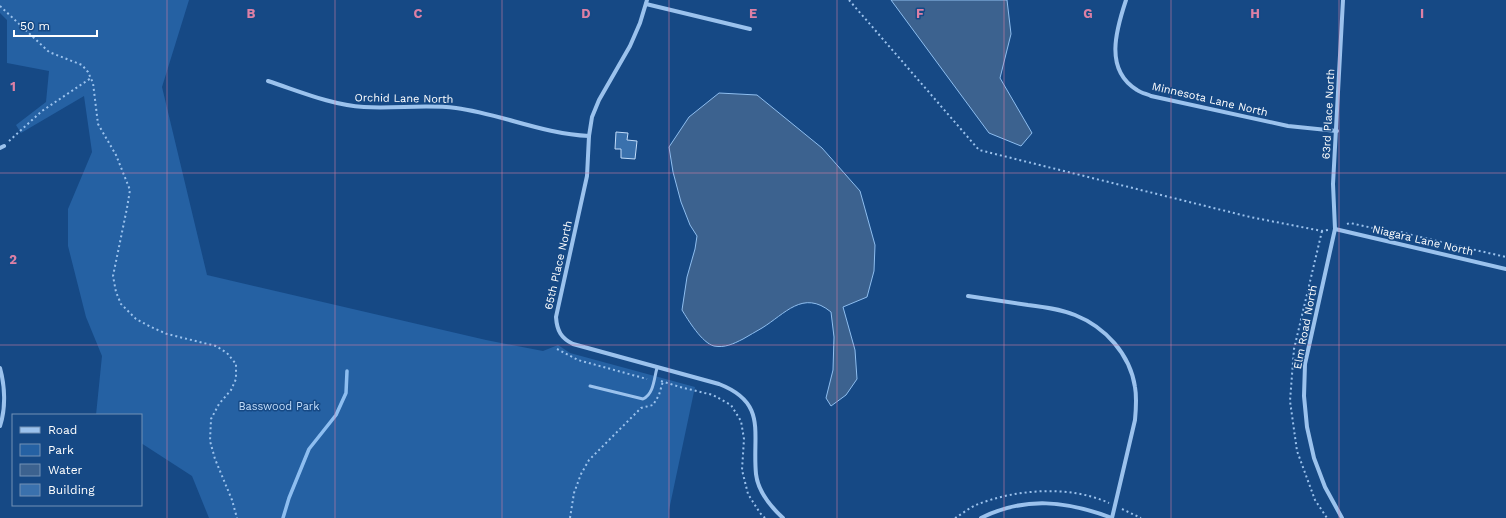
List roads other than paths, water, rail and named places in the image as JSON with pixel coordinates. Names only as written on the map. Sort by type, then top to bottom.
[{"type":"street","name":"Minnesota Lane North","points":[[1126,0],[1114,54],[1118,68],[1126,81],[1137,90],[1151,96],[1288,126],[1337,131]]},
{"type":"street","name":"63rd Place North","points":[[1335,229],[1333,184],[1343,0]]},
{"type":"street","points":[[646,2],[750,29]]},
{"type":"street","name":"65th Place North","points":[[646,2],[630,46],[599,100],[592,117],[589,136],[587,176],[556,317],[559,334],[565,340],[573,344],[718,384],[730,388],[738,394],[751,407],[755,421],[756,476],[762,491],[770,504],[783,518]]},
{"type":"street","name":"Orchid Lane North","points":[[268,81],[326,100],[351,106],[376,108],[428,106],[454,108],[506,118],[534,128],[558,133],[589,136]]},
{"type":"street","name":"Niagara Lane North","points":[[1335,229],[1506,269]]},
{"type":"street","name":"Elm Road North","points":[[1335,229],[1305,364],[1304,396],[1307,427],[1314,458],[1324,487],[1342,518]]},
{"type":"street","points":[[968,296],[1056,309],[1092,323],[1107,336],[1120,351],[1129,367],[1135,386],[1136,403],[1135,420],[1112,518],[1090,510],[1064,504],[1038,503],[1013,506],[980,518]]},
{"type":"street","points":[[0,368],[4,397],[0,426]]},
{"type":"lane","points":[[590,386],[643,399],[651,392],[657,368]]},
{"type":"water","points":[[891,0],[1007,0],[1011,34],[1000,78],[1032,133],[1021,146],[989,133]]},
{"type":"water","points":[[719,93],[757,95],[822,148],[860,191],[875,245],[874,271],[867,297],[843,307],[855,350],[857,379],[846,395],[831,406],[826,398],[833,370],[834,337],[831,312],[812,303],[803,303],[795,306],[743,339],[725,346],[714,346],[709,344],[700,336],[682,310],[687,277],[697,236],[690,225],[681,202],[673,172],[669,147],[689,117]]},
{"type":"waterway","points":[[283,518],[289,498],[309,449],[336,415],[346,393],[347,371]]},
{"type":"park label","name":"Basswood Park","points":[[279,406]]}]
